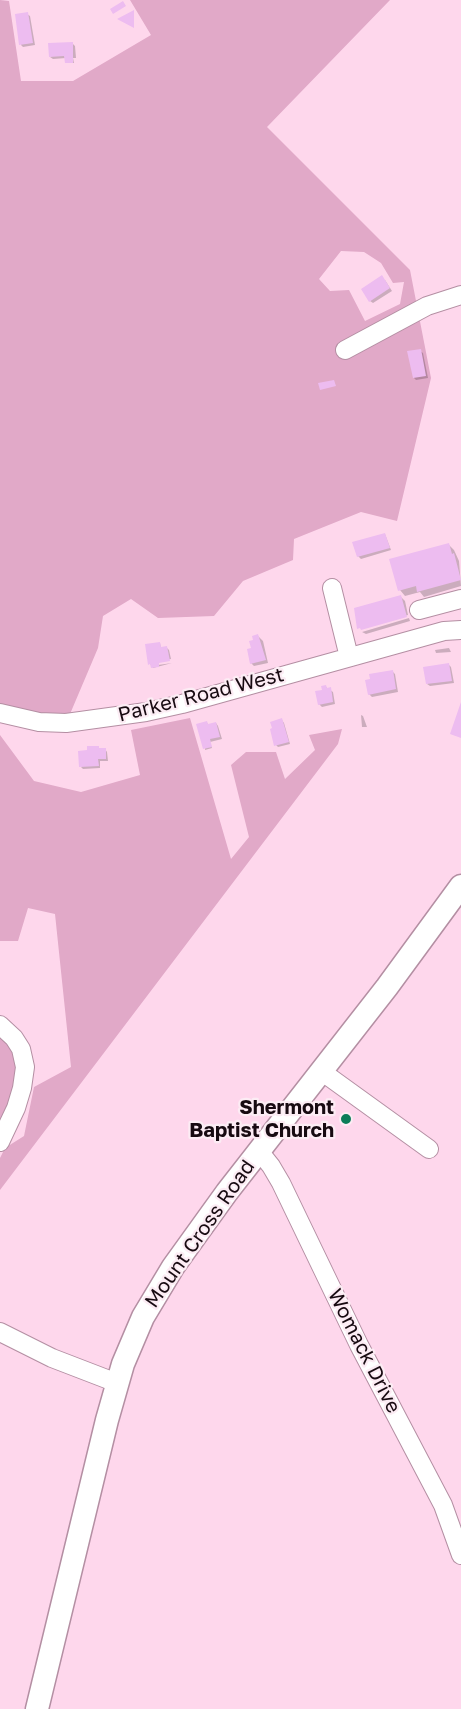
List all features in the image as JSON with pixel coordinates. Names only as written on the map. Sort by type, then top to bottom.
[{"type":"main road","name":"Mount Cross Road","points":[[37,1709],[117,1383],[143,1317],[167,1277],[259,1151],[400,969],[461,886]]},
{"type":"street","points":[[345,350],[427,306],[461,295]]},
{"type":"street","points":[[332,588],[349,657]]},
{"type":"street","points":[[419,610],[461,599]]},
{"type":"street","name":"Parker Road West","points":[[0,714],[39,722],[66,723],[146,712],[444,631],[461,630]]},
{"type":"street","points":[[0,1025],[17,1044],[25,1067],[16,1108],[0,1142]]},
{"type":"street","points":[[321,1071],[429,1149]]},
{"type":"street","name":"Womack Drive","points":[[259,1151],[281,1183],[364,1353],[443,1505],[461,1555]]},
{"type":"street","points":[[0,1332],[52,1358],[117,1383]]},
{"type":"shaded area","points":[[0,0],[9,1],[21,81],[73,81],[151,35],[130,0],[390,0],[267,127],[410,270],[431,378],[397,521],[361,512],[294,539],[293,560],[243,581],[214,616],[158,618],[131,599],[103,616],[98,648],[70,714],[19,713],[0,707]],"holes":[[[341,251],[364,252],[381,263],[393,283],[404,282],[400,304],[365,321],[349,290],[330,291],[319,279]]]},
{"type":"shaded area","points":[[190,718],[231,859],[249,837],[231,765],[246,752],[276,752],[285,779],[315,750],[309,735],[342,729],[338,744],[0,1190],[0,1158],[5,1148],[24,1136],[34,1087],[71,1067],[55,914],[28,908],[18,941],[0,941],[0,735],[34,781],[81,792],[140,775],[131,730]]},
{"type":"shaded area","points":[[0,1029],[10,1042],[23,1073],[0,1133]]},
{"type":"building","points":[[123,1],[126,6],[113,14],[110,9]]},
{"type":"building","points":[[134,10],[134,28],[117,19]]},
{"type":"building","points":[[28,12],[33,43],[19,45],[15,14]]},
{"type":"building","points":[[73,42],[73,63],[65,63],[64,56],[49,57],[48,43]]},
{"type":"building","points":[[382,275],[390,288],[369,302],[361,289]]},
{"type":"building","points":[[421,349],[426,376],[413,378],[407,351]]},
{"type":"building","points":[[334,380],[336,386],[320,390],[318,383]]},
{"type":"building","points":[[385,533],[390,548],[357,557],[352,542]]},
{"type":"building","points":[[449,543],[461,580],[417,592],[416,586],[398,591],[389,559]]},
{"type":"building","points":[[401,595],[407,617],[361,630],[357,629],[354,608]]},
{"type":"building","points":[[258,634],[266,660],[250,664],[247,649],[251,648],[249,641],[253,640],[252,636]]},
{"type":"building","points":[[160,642],[161,647],[167,646],[170,661],[159,663],[159,667],[151,668],[150,664],[148,665],[145,644]]},
{"type":"building","points":[[449,663],[452,681],[426,684],[423,667]]},
{"type":"building","points":[[393,670],[396,689],[368,695],[365,680],[370,679],[369,674]]},
{"type":"building","points":[[326,685],[327,688],[331,687],[333,702],[318,705],[315,691],[322,690],[321,686]]},
{"type":"building","points":[[461,702],[461,738],[450,734]]},
{"type":"building","points":[[282,718],[289,742],[274,746],[270,722]]},
{"type":"building","points":[[207,721],[208,724],[216,722],[220,737],[210,739],[212,747],[203,749],[196,724]]},
{"type":"building","points":[[87,746],[106,748],[106,759],[98,759],[99,766],[79,767],[78,751],[87,750]]},
{"type":"place","name":"Shermont Baptist Church","points":[[346,1119]]}]
